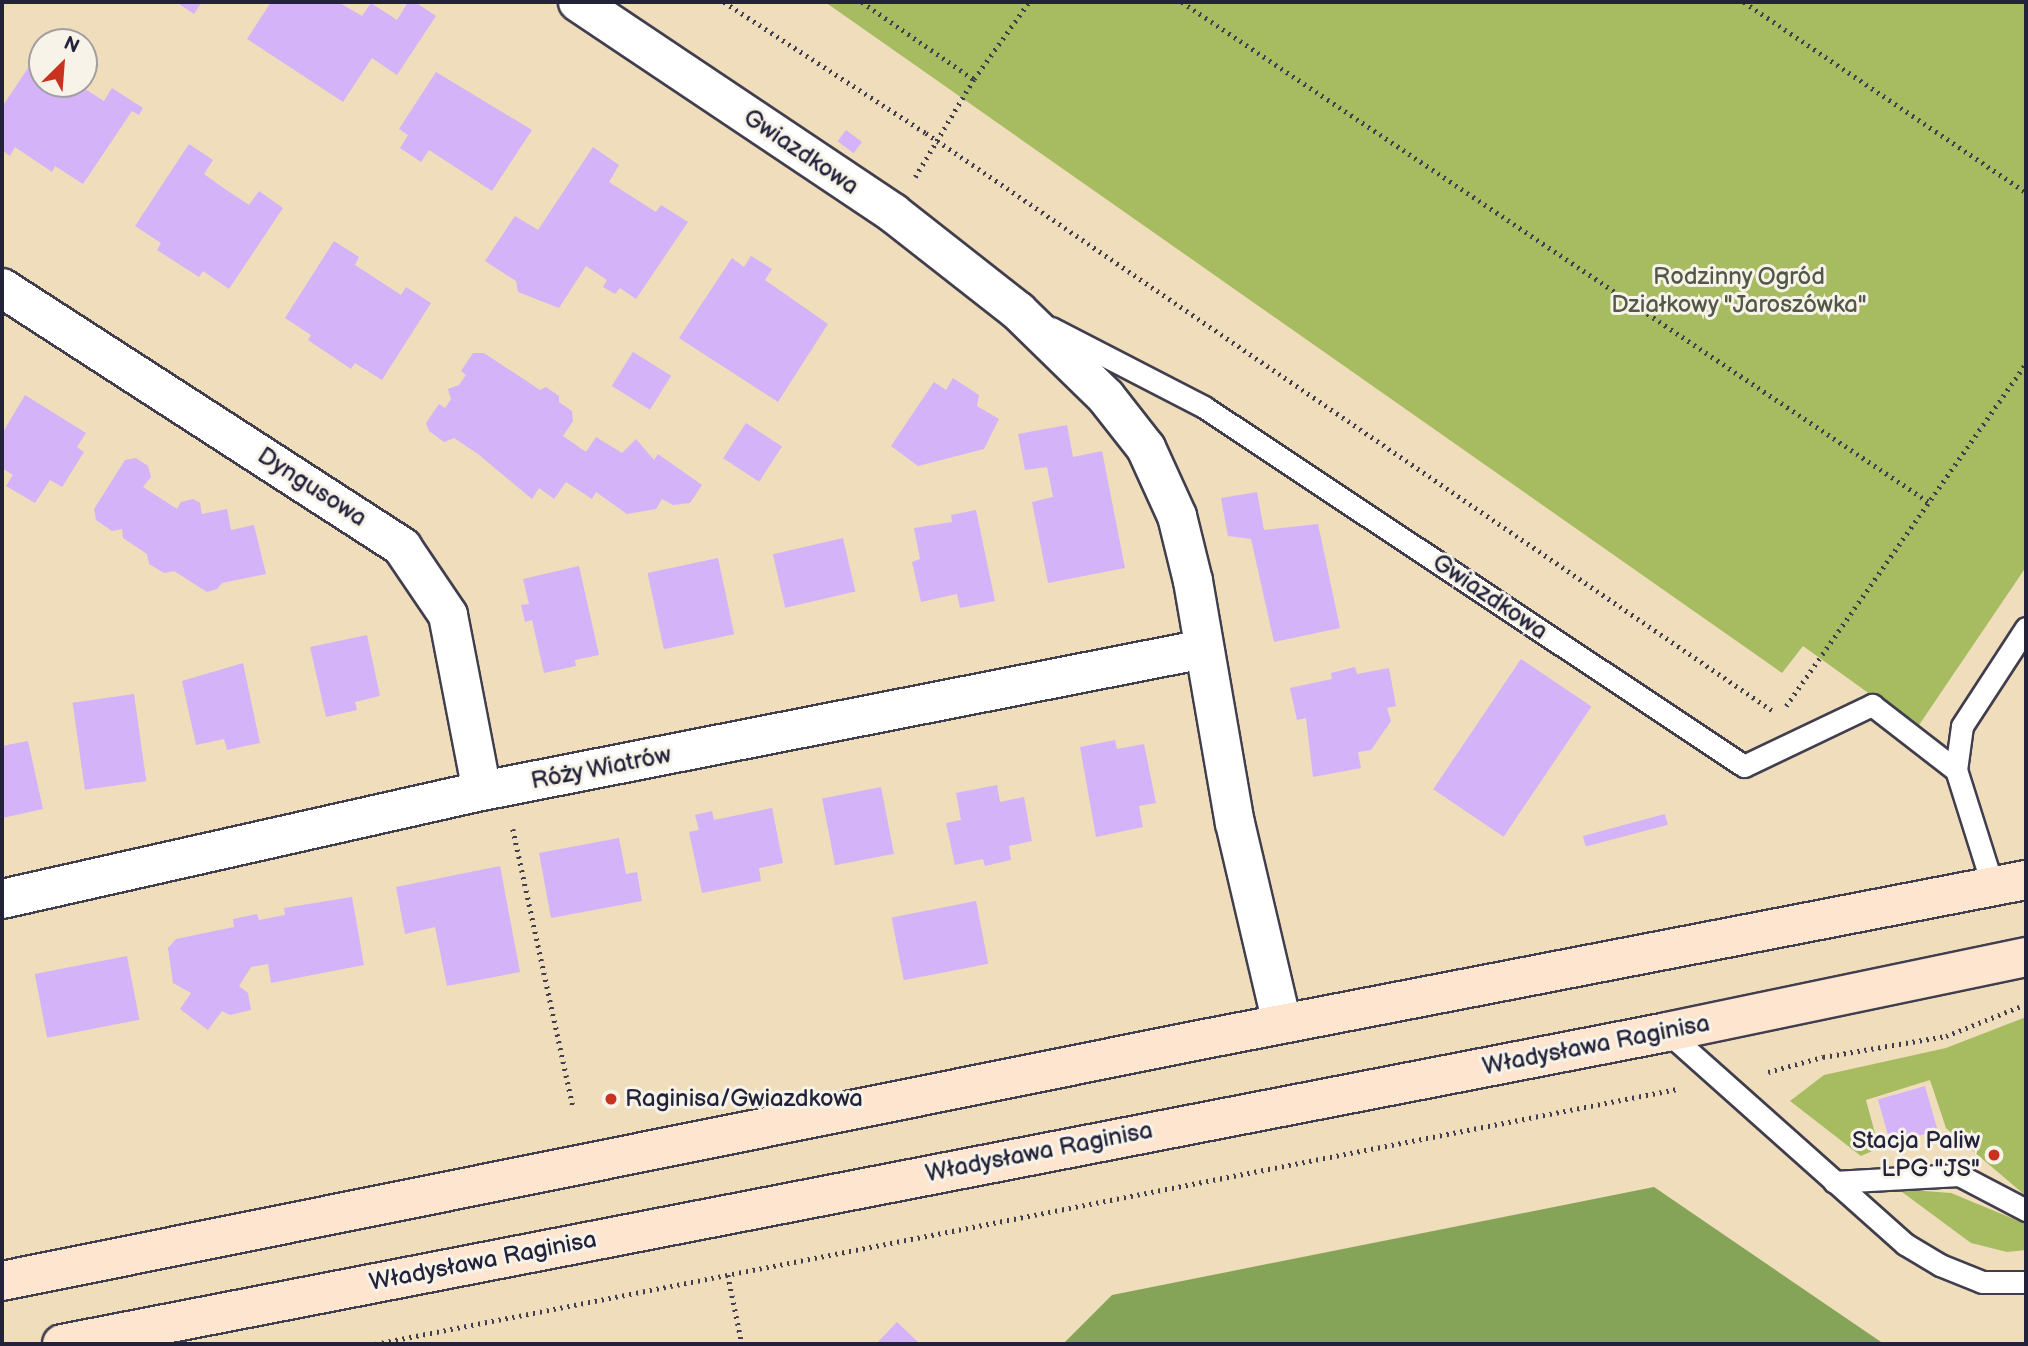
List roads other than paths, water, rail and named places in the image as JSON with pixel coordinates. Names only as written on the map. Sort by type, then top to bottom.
[{"type":"main road","points":[[2,1281],[1282,1024],[2010,883]]},
{"type":"main road","name":"Władysława Raginisa","points":[[62,1344],[1667,1032],[2021,958]]},
{"type":"street","name":"Gwiazdkowa","points":[[578,2],[892,213],[1018,311],[1106,397],[1146,448],[1177,516],[1194,580],[1235,823],[1282,1024]]},
{"type":"street","name":"Dyngusowa","points":[[5,297],[402,547],[448,615],[493,789]]},
{"type":"street","name":"Róży Wiatrów","points":[[2,899],[493,789],[1204,649]]},
{"type":"lane","name":"Gwiazdkowa","points":[[1018,311],[1204,407],[1744,766],[1872,705],[1956,770]]},
{"type":"lane","points":[[2010,883],[1956,770],[1962,726],[2026,628]]},
{"type":"lane","points":[[1667,1032],[1723,1085],[1905,1244],[1940,1265],[1982,1282],[2026,1282]]},
{"type":"lane","points":[[1834,1182],[1959,1175],[2026,1210]]},
{"type":"place","name":"Raginisa/Gwiazdkowa","points":[[611,1099]]},
{"type":"place","name":"Stacja Paliw LPG \"JS\"","points":[[1994,1155]]},
{"type":"park label","name":"Rodzinny Ogród Działkowy \"Jaroszówka\"","points":[[1739,291]]}]
